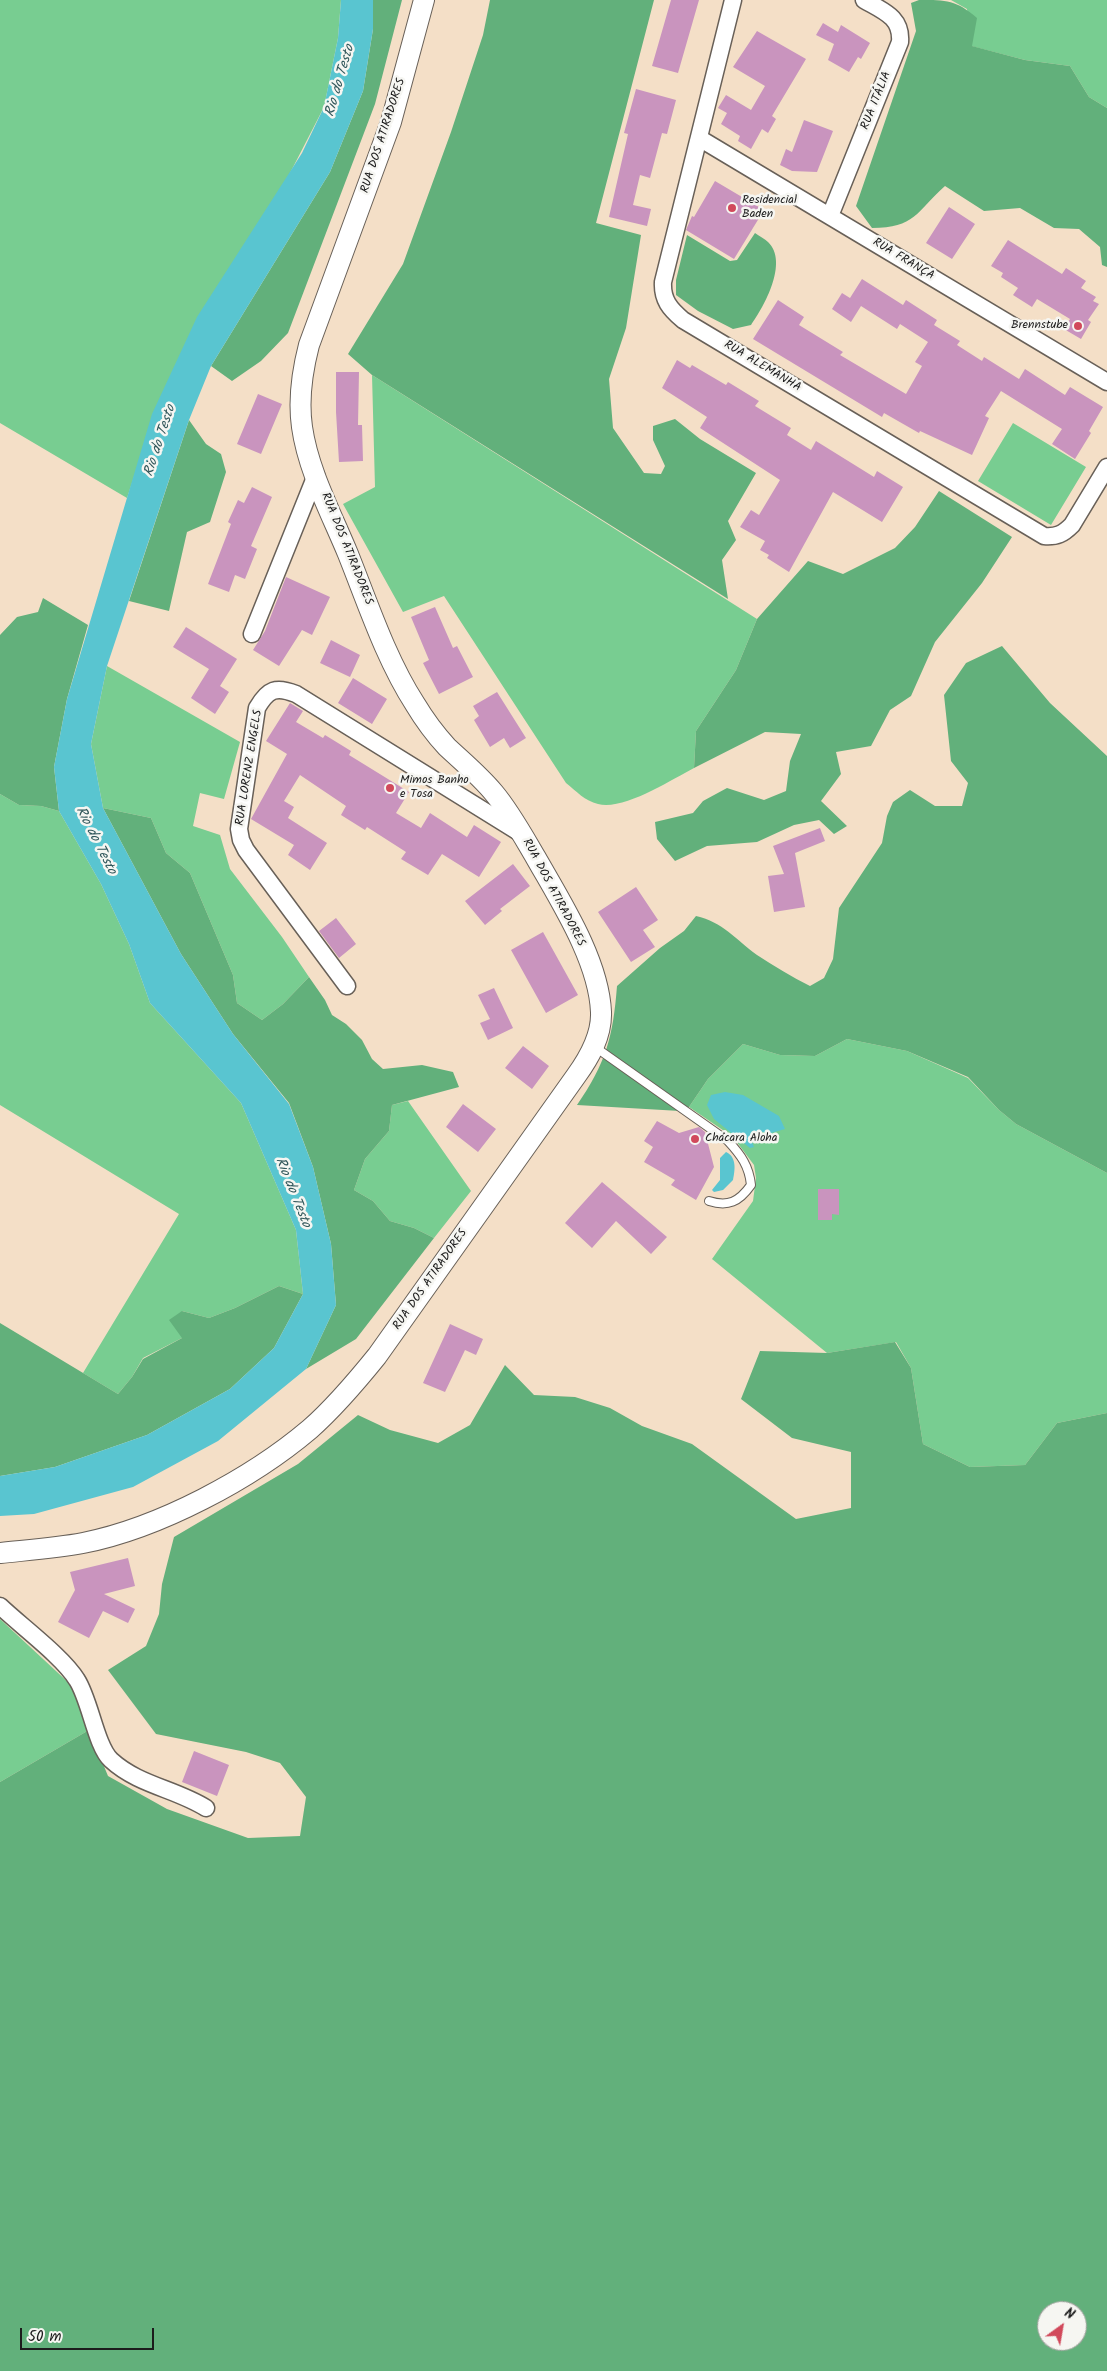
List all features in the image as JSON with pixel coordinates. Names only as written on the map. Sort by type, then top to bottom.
[{"type":"street","name":"RUA DOS ATIRADORES","points":[[0,1553],[84,1543],[126,1532],[172,1513],[224,1487],[263,1464],[310,1429],[340,1400],[376,1356],[580,1070],[594,1046],[601,1013],[597,987],[590,965],[556,894],[494,792],[445,745],[414,702],[388,650],[316,475],[302,427],[300,404],[303,371],[309,345],[391,122],[424,0]]},
{"type":"street","name":"RUA ALEMANHA","points":[[733,0],[663,282],[662,293],[667,304],[683,320],[1044,536],[1054,537],[1065,532],[1072,525],[1107,467]]},
{"type":"street","name":"RUA ITÁLIA","points":[[830,216],[900,42],[901,30],[896,21],[864,0]]},
{"type":"street","name":"RUA FRANÇA","points":[[699,138],[1107,382]]},
{"type":"street","points":[[252,634],[316,475]]},
{"type":"street","name":"RUA LORENZ ENGELS","points":[[347,986],[246,850],[241,840],[239,829],[258,708],[264,698],[273,690],[283,689],[296,694],[521,834]]},
{"type":"street","points":[[0,1606],[68,1668],[78,1681],[109,1759],[128,1774],[148,1784],[189,1798],[206,1808]]},
{"type":"lane","points":[[594,1046],[728,1141],[740,1154],[748,1166],[751,1185],[736,1201],[728,1204],[709,1201]]},
{"type":"green space","points":[[0,0],[341,0],[338,38],[324,107],[135,474],[127,498],[0,423]]},
{"type":"green space","points":[[373,0],[402,0],[375,104],[288,333],[261,361],[232,381],[211,366],[330,172],[363,91],[373,29]]},
{"type":"green space","points":[[490,0],[654,0],[596,223],[641,235],[626,328],[609,379],[613,428],[644,473],[661,474],[665,466],[653,440],[653,426],[675,419],[700,439],[756,473],[728,521],[736,540],[722,560],[728,599],[372,375],[348,354],[403,264],[451,132],[483,35]]},
{"type":"green space","points":[[919,0],[951,2],[977,18],[972,46],[1025,60],[1070,66],[1089,97],[1107,108],[1107,267],[1102,265],[1100,247],[1079,229],[1054,228],[1020,208],[984,211],[945,186],[914,217],[897,225],[872,228],[856,206],[916,31],[911,3]]},
{"type":"green space","points":[[951,0],[1107,0],[1107,108],[1089,97],[1070,66],[1025,60],[971,46],[967,9]]},
{"type":"green space","points":[[755,233],[768,242],[774,251],[776,261],[768,296],[751,325],[733,329],[698,311],[676,295],[676,280],[687,235],[730,261],[737,260]]},
{"type":"green space","points":[[372,375],[757,619],[736,670],[696,731],[694,768],[660,787],[633,799],[608,805],[589,801],[566,783],[444,596],[403,612],[343,504],[375,487]]},
{"type":"green space","points":[[189,420],[206,444],[221,454],[226,472],[210,522],[187,532],[169,611],[129,601]]},
{"type":"green space","points":[[1013,423],[1086,467],[1051,525],[978,481]]},
{"type":"green space","points":[[939,491],[1012,537],[982,583],[935,642],[911,696],[890,710],[871,746],[836,752],[841,774],[821,801],[847,826],[834,834],[819,820],[794,825],[757,842],[707,846],[675,861],[657,839],[655,822],[693,813],[703,801],[727,788],[764,800],[786,791],[790,761],[801,734],[765,732],[694,768],[696,731],[736,670],[757,619],[808,561],[843,574],[895,548],[915,527]]},
{"type":"green space","points":[[43,598],[88,625],[67,699],[54,767],[59,811],[41,806],[19,805],[0,794],[0,635],[17,617],[38,612]]},
{"type":"green space","points":[[1002,646],[1050,703],[1107,756],[1107,1173],[1016,1124],[999,1110],[968,1077],[907,1051],[847,1039],[815,1056],[780,1055],[743,1044],[708,1079],[689,1107],[680,1111],[577,1105],[595,1076],[606,1049],[613,1020],[617,986],[660,948],[684,931],[696,916],[714,922],[757,955],[810,986],[824,978],[833,959],[839,908],[882,843],[887,816],[893,802],[910,790],[935,806],[962,806],[968,783],[951,761],[944,695],[966,663]]},
{"type":"green space","points":[[107,666],[240,742],[224,799],[200,793],[193,826],[220,835],[230,869],[282,937],[309,977],[283,1004],[262,1020],[237,1003],[233,975],[190,873],[166,853],[151,818],[103,808],[91,744]]},
{"type":"green space","points":[[0,794],[19,805],[41,806],[59,811],[101,884],[129,944],[150,1003],[241,1103],[296,1230],[303,1294],[279,1286],[235,1308],[209,1318],[182,1311],[182,1338],[143,1358],[132,1377],[118,1394],[83,1373],[179,1214],[0,1105]]},
{"type":"green space","points":[[103,808],[151,818],[166,853],[190,873],[233,975],[237,1003],[262,1020],[283,1004],[309,977],[325,1000],[332,1015],[346,1024],[362,1040],[372,1059],[383,1069],[422,1065],[453,1072],[459,1087],[392,1105],[389,1131],[365,1159],[354,1190],[373,1201],[390,1221],[414,1228],[434,1238],[356,1339],[306,1369],[336,1305],[331,1244],[313,1167],[289,1103],[233,1034],[181,954]]},
{"type":"green space","points":[[847,1039],[907,1051],[968,1078],[999,1110],[1016,1124],[1107,1173],[1107,1413],[1057,1423],[1025,1465],[970,1467],[923,1444],[911,1368],[896,1342],[827,1353],[712,1259],[753,1201],[756,1178],[754,1165],[733,1137],[689,1107],[708,1079],[743,1044],[780,1055],[815,1056]]},
{"type":"green space","points":[[408,1101],[471,1191],[434,1238],[414,1228],[390,1221],[373,1201],[354,1190],[365,1159],[389,1131],[392,1105]]},
{"type":"green space","points":[[279,1286],[303,1294],[274,1348],[230,1389],[147,1435],[55,1467],[0,1476],[0,1323],[118,1394],[132,1377],[143,1359],[182,1338],[169,1320],[182,1311],[209,1318],[235,1308]]},
{"type":"green space","points":[[895,1342],[911,1368],[923,1444],[970,1467],[1025,1465],[1057,1423],[1107,1413],[1107,2371],[0,2371],[0,1782],[89,1730],[108,1776],[167,1809],[248,1838],[300,1836],[306,1797],[280,1763],[246,1752],[156,1734],[108,1670],[146,1646],[159,1614],[162,1584],[174,1537],[298,1464],[358,1415],[390,1430],[438,1443],[470,1425],[505,1365],[534,1395],[575,1397],[610,1408],[642,1426],[692,1444],[796,1519],[851,1508],[851,1452],[792,1438],[741,1399],[760,1351],[827,1353]]},
{"type":"green space","points":[[0,1619],[71,1685],[89,1730],[0,1782]]},
{"type":"water","name":"Rio do Testo","points":[[341,0],[373,0],[373,29],[363,91],[330,172],[211,366],[189,420],[107,666],[91,744],[103,808],[181,954],[233,1034],[289,1104],[313,1167],[331,1244],[336,1305],[306,1369],[218,1441],[133,1487],[34,1514],[0,1516],[0,1476],[55,1467],[147,1435],[230,1389],[274,1348],[303,1294],[296,1230],[241,1103],[150,1003],[129,944],[101,884],[59,811],[54,767],[67,699],[152,414],[197,317],[302,153],[324,107],[338,38]]},
{"type":"water","points":[[725,1092],[743,1095],[779,1116],[785,1129],[771,1133],[753,1131],[750,1137],[754,1147],[750,1148],[714,1119],[707,1105],[711,1095]]},
{"type":"water","points":[[726,1152],[734,1160],[733,1180],[723,1190],[714,1192],[712,1190],[720,1180],[720,1158]]},
{"type":"building","points":[[671,0],[699,0],[678,73],[652,66]]},
{"type":"building","points":[[823,23],[838,32],[841,25],[870,43],[861,59],[858,57],[849,72],[828,60],[834,44],[816,35]]},
{"type":"building","points":[[757,31],[806,59],[772,116],[776,119],[768,133],[762,129],[751,149],[738,141],[740,136],[721,124],[727,113],[718,108],[726,95],[751,110],[765,86],[733,67]]},
{"type":"building","points":[[636,89],[676,100],[667,134],[662,133],[650,178],[640,175],[633,205],[651,209],[647,226],[609,217],[628,134],[624,133]]},
{"type":"building","points":[[804,120],[833,131],[817,172],[792,171],[780,165],[786,149],[792,152]]},
{"type":"building","points":[[715,181],[764,210],[734,259],[686,230],[692,216],[694,217]]},
{"type":"building","points":[[949,207],[975,224],[952,259],[926,243]]},
{"type":"building","points":[[1008,240],[1062,274],[1066,268],[1086,281],[1081,288],[1096,297],[1093,301],[1099,304],[1088,320],[1091,322],[1081,339],[1064,329],[1070,319],[1037,299],[1032,307],[1013,295],[1018,288],[1001,277],[1003,273],[991,266]]},
{"type":"building","points":[[862,279],[903,305],[906,300],[937,320],[934,325],[960,341],[957,345],[982,361],[984,357],[1019,379],[1025,369],[1065,395],[1070,387],[1103,407],[1089,431],[1091,433],[1075,459],[1052,444],[1062,429],[1001,391],[985,416],[989,418],[972,455],[920,431],[919,433],[884,413],[882,417],[753,339],[778,300],[804,317],[799,325],[843,352],[840,355],[906,394],[922,366],[915,362],[928,342],[900,324],[897,329],[861,306],[851,322],[832,309],[842,293],[850,298]]},
{"type":"building","points":[[677,360],[690,368],[692,365],[726,385],[728,382],[759,401],[755,406],[791,428],[787,435],[811,450],[816,441],[874,477],[877,471],[903,487],[882,522],[833,492],[789,572],[767,558],[769,555],[760,550],[765,541],[740,527],[751,510],[759,515],[780,480],[700,428],[707,417],[662,388]]},
{"type":"building","points":[[336,372],[359,372],[358,425],[362,425],[363,461],[339,462]]},
{"type":"building","points":[[258,394],[282,404],[261,454],[237,444]]},
{"type":"building","points":[[252,487],[272,497],[251,546],[257,549],[245,579],[235,575],[229,592],[208,584],[231,524],[228,522],[238,500],[244,503]]},
{"type":"building","points":[[286,577],[330,597],[312,635],[302,630],[279,666],[253,650],[265,631]]},
{"type":"building","points":[[435,607],[453,648],[457,646],[473,677],[439,694],[423,663],[429,660],[411,617]]},
{"type":"building","points":[[186,627],[237,659],[220,686],[229,692],[215,714],[191,698],[209,669],[173,647]]},
{"type":"building","points":[[331,640],[360,655],[350,677],[320,663]]},
{"type":"building","points":[[353,678],[387,699],[372,724],[338,703]]},
{"type":"building","points":[[497,692],[526,738],[510,748],[504,738],[490,747],[474,720],[479,716],[473,706]]},
{"type":"building","points":[[290,703],[303,711],[296,722],[323,738],[325,735],[351,751],[349,755],[409,792],[396,813],[421,828],[430,813],[467,837],[474,825],[501,842],[479,877],[442,854],[428,875],[401,859],[406,852],[367,827],[365,830],[341,815],[346,806],[300,775],[284,801],[294,807],[288,818],[327,843],[310,870],[288,855],[294,845],[251,819],[287,754],[266,741]]},
{"type":"building","points":[[820,828],[825,841],[795,853],[805,907],[774,912],[768,876],[784,874],[773,846]]},
{"type":"building","points":[[513,864],[530,886],[500,909],[502,911],[485,925],[465,901]]},
{"type":"building","points":[[636,887],[658,920],[643,930],[655,947],[631,962],[598,912]]},
{"type":"building","points":[[336,918],[356,944],[339,958],[319,931]]},
{"type":"building","points":[[543,932],[578,995],[546,1013],[511,950]]},
{"type":"building","points":[[494,988],[513,1028],[488,1040],[480,1023],[490,1019],[478,995]]},
{"type":"building","points":[[523,1046],[549,1066],[532,1089],[505,1068]]},
{"type":"building","points":[[463,1104],[496,1129],[478,1152],[446,1127]]},
{"type":"building","points":[[657,1121],[679,1133],[699,1127],[705,1132],[714,1167],[696,1200],[671,1185],[675,1180],[644,1162],[653,1147],[644,1141]]},
{"type":"building","points":[[602,1182],[667,1237],[651,1254],[616,1221],[592,1248],[565,1223]]},
{"type":"building","points":[[818,1189],[839,1189],[839,1215],[832,1214],[832,1220],[818,1220]]},
{"type":"building","points":[[450,1324],[483,1339],[476,1355],[465,1350],[445,1392],[423,1383]]},
{"type":"building","points":[[128,1558],[135,1586],[104,1594],[135,1609],[128,1623],[103,1611],[89,1638],[58,1622],[75,1590],[70,1572]]},
{"type":"building","points":[[194,1751],[229,1765],[217,1796],[182,1782]]},
{"type":"place","name":"Residencial Baden","points":[[732,208]]},
{"type":"place","name":"Brennstube","points":[[1078,326]]},
{"type":"place","name":"Mimos Banho e Tosa","points":[[390,788]]},
{"type":"place","name":"Chácara Aloha","points":[[695,1139]]}]
